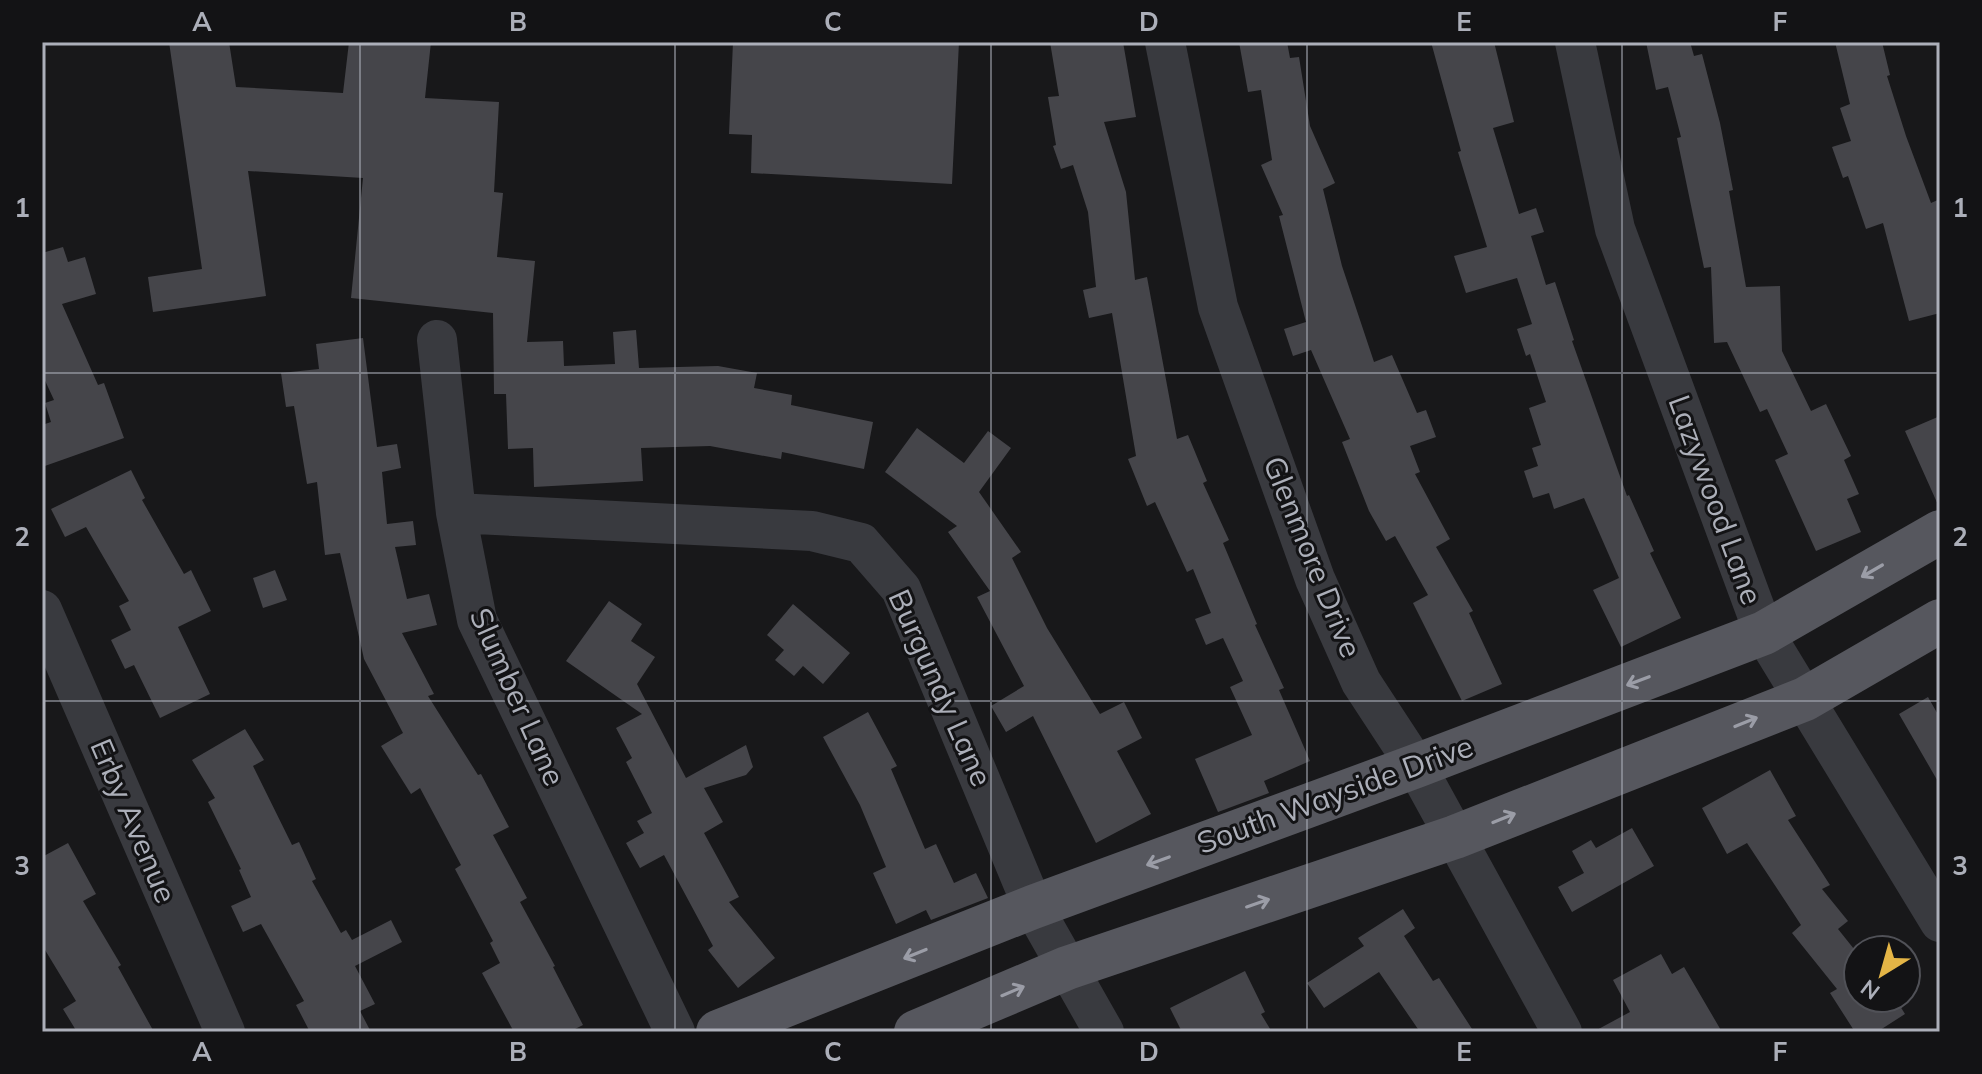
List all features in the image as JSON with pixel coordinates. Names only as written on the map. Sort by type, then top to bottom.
[{"type":"main road","name":"South Wayside Drive","points":[[718,1032],[1033,907],[1764,633],[1940,532]]},
{"type":"main road","points":[[916,1032],[1067,968],[1455,837],[1805,699],[1940,621]]},
{"type":"street","name":"Glenmore Drive","points":[[1165,42],[1218,307],[1315,579],[1361,682],[1416,766],[1562,1032]]},
{"type":"street","name":"Lazywood Lane","points":[[1575,42],[1615,229],[1764,633],[1940,922]]},
{"type":"street","name":"Slumber Lane","points":[[437,340],[456,513],[477,620],[675,1032]]},
{"type":"street","name":"Burgundy Lane","points":[[456,513],[812,531],[861,543],[901,589],[1033,907],[1104,1032]]},
{"type":"street","name":"Erby Avenue","points":[[42,610],[225,1032]]},
{"type":"building","points":[[169,42],[229,42],[236,87],[343,93],[349,42],[431,42],[425,98],[499,102],[494,192],[503,193],[497,257],[535,261],[527,342],[563,341],[564,366],[615,364],[613,332],[636,330],[639,368],[718,366],[757,373],[754,388],[792,395],[791,405],[873,422],[864,469],[782,452],[781,459],[710,446],[641,448],[643,481],[534,487],[533,448],[508,449],[506,394],[494,394],[493,313],[351,298],[363,178],[248,171],[266,296],[153,312],[148,277],[202,269]]},
{"type":"building","points":[[733,42],[959,42],[952,184],[751,173],[752,135],[729,134]]},
{"type":"building","points":[[1050,42],[1123,42],[1136,117],[1104,122],[1126,192],[1135,280],[1147,277],[1177,439],[1188,435],[1207,481],[1203,483],[1229,540],[1223,543],[1284,688],[1279,690],[1310,761],[1264,781],[1269,793],[1218,812],[1195,759],[1252,735],[1230,687],[1243,681],[1223,638],[1206,645],[1195,619],[1211,613],[1193,569],[1187,572],[1155,502],[1147,506],[1128,459],[1136,456],[1112,313],[1089,318],[1083,290],[1096,287],[1088,212],[1073,165],[1061,169],[1053,146],[1056,145],[1048,97],[1059,96]]},
{"type":"building","points":[[1239,42],[1287,42],[1290,58],[1299,57],[1310,126],[1335,183],[1323,189],[1342,266],[1374,362],[1392,355],[1417,413],[1426,410],[1436,437],[1410,446],[1420,472],[1415,474],[1450,539],[1436,547],[1473,611],[1469,613],[1502,684],[1462,701],[1413,603],[1428,595],[1395,536],[1386,541],[1369,511],[1342,442],[1350,439],[1311,350],[1293,356],[1284,329],[1306,322],[1279,216],[1283,215],[1261,165],[1272,160],[1261,90],[1248,92]]},
{"type":"building","points":[[1431,42],[1494,42],[1514,122],[1493,128],[1519,214],[1536,208],[1544,232],[1531,236],[1546,285],[1555,282],[1572,341],[1627,496],[1654,551],[1650,553],[1681,618],[1621,647],[1593,590],[1619,578],[1584,498],[1554,509],[1549,493],[1533,498],[1524,471],[1538,466],[1532,448],[1541,445],[1529,408],[1546,402],[1530,354],[1526,356],[1517,329],[1532,324],[1517,278],[1466,293],[1454,256],[1487,247],[1458,152],[1461,151]]},
{"type":"building","points":[[1646,42],[1690,42],[1694,56],[1702,54],[1733,190],[1729,191],[1746,287],[1780,286],[1782,351],[1811,411],[1826,404],[1851,456],[1844,460],[1859,494],[1847,499],[1861,532],[1816,551],[1775,460],[1788,454],[1767,409],[1760,412],[1727,342],[1714,343],[1711,267],[1704,268],[1677,138],[1681,137],[1668,87],[1656,90]]},
{"type":"building","points":[[1835,42],[1882,42],[1890,75],[1887,76],[1906,136],[1931,203],[1940,199],[1940,313],[1909,321],[1883,223],[1866,229],[1848,176],[1843,178],[1832,147],[1851,141],[1840,108],[1850,104]]},
{"type":"building","points":[[63,247],[68,262],[85,257],[96,294],[62,304],[98,385],[104,383],[124,438],[42,467],[42,425],[51,422],[45,403],[54,400],[42,374],[42,253]]},
{"type":"building","points":[[363,338],[377,447],[397,444],[401,468],[382,472],[387,524],[413,521],[416,545],[395,547],[407,599],[429,594],[437,625],[402,633],[434,694],[428,696],[478,775],[481,774],[509,827],[493,835],[527,898],[520,902],[583,1025],[569,1032],[514,1032],[482,973],[500,963],[490,943],[493,941],[455,869],[461,865],[420,788],[411,794],[381,746],[403,733],[364,659],[340,553],[325,555],[317,482],[307,484],[294,406],[286,407],[281,373],[319,369],[316,344]]},
{"type":"building","points":[[1940,416],[1940,507],[1939,507],[1905,431]]},
{"type":"building","points":[[917,428],[964,463],[988,431],[1011,448],[979,492],[1021,552],[1012,558],[1047,628],[1100,714],[1124,702],[1142,738],[1117,751],[1151,814],[1096,843],[1033,716],[1006,732],[991,706],[1024,686],[977,597],[990,591],[948,532],[957,526],[885,472]]},
{"type":"building","points":[[131,470],[145,498],[142,500],[184,574],[191,570],[211,611],[178,627],[210,694],[160,718],[134,665],[125,669],[111,640],[131,630],[119,606],[129,601],[86,527],[65,537],[51,509]]},
{"type":"building","points":[[275,570],[287,600],[263,608],[253,578]]},
{"type":"building","points":[[609,601],[642,624],[631,641],[655,657],[637,684],[686,778],[746,745],[753,767],[746,775],[704,788],[723,822],[704,833],[739,897],[729,902],[775,958],[738,988],[708,950],[713,946],[664,855],[640,868],[626,843],[644,833],[637,821],[652,813],[626,762],[632,758],[616,728],[642,714],[566,661]]},
{"type":"building","points":[[793,604],[850,653],[823,684],[803,666],[794,676],[775,660],[784,650],[767,635]]},
{"type":"building","points":[[1928,697],[1940,718],[1940,785],[1899,714]]},
{"type":"building","points":[[868,712],[897,766],[891,769],[925,849],[936,844],[954,883],[976,873],[988,898],[931,920],[926,910],[896,924],[873,873],[886,867],[860,805],[823,737]]},
{"type":"building","points":[[245,729],[264,760],[253,766],[292,845],[299,842],[316,879],[312,881],[341,933],[346,930],[352,940],[391,920],[402,942],[355,966],[375,1004],[360,1011],[371,1032],[310,1032],[296,1005],[304,1001],[261,924],[243,932],[231,906],[251,897],[241,869],[208,802],[215,798],[192,760]]},
{"type":"building","points":[[1770,770],[1796,816],[1788,820],[1830,885],[1822,889],[1848,921],[1838,929],[1842,934],[1842,1012],[1830,993],[1837,989],[1792,933],[1801,925],[1747,843],[1727,854],[1702,808]]},
{"type":"building","points":[[1632,828],[1654,866],[1572,912],[1558,887],[1584,873],[1572,851],[1591,840],[1596,848]]},
{"type":"building","points":[[68,843],[96,894],[83,901],[121,965],[118,967],[154,1032],[77,1032],[63,1009],[76,1001],[42,945],[42,857]]},
{"type":"building","points":[[1403,909],[1415,928],[1404,936],[1433,981],[1439,978],[1474,1032],[1420,1032],[1379,972],[1324,1008],[1307,983],[1364,946],[1358,938]]},
{"type":"building","points":[[1661,954],[1672,974],[1684,967],[1722,1032],[1593,1032],[1630,1012],[1613,980]]},
{"type":"building","points":[[1245,971],[1265,1012],[1261,1014],[1272,1032],[1182,1032],[1170,1008]]},
{"type":"building","points":[[1843,1014],[1905,1014],[1877,1032],[1855,1032]]}]
